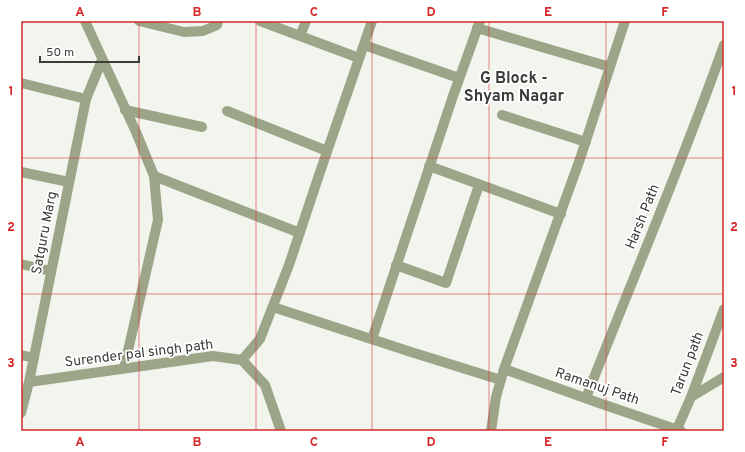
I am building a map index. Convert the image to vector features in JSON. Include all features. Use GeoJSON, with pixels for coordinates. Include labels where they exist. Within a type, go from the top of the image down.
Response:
{"type":"FeatureCollection","features":[{"type":"Feature","properties":{"kind":"street"},"geometry":{"type":"LineString","coordinates":[[85,21],[154,176],[158,220],[124,368]]}},
{"type":"Feature","properties":{"kind":"street"},"geometry":{"type":"LineString","coordinates":[[139,21],[184,32],[203,31],[217,25],[218,21]]}},
{"type":"Feature","properties":{"kind":"street"},"geometry":{"type":"LineString","coordinates":[[260,21],[359,58]]}},
{"type":"Feature","properties":{"kind":"street"},"geometry":{"type":"LineString","coordinates":[[300,36],[306,21]]}},
{"type":"Feature","properties":{"kind":"street"},"geometry":{"type":"LineString","coordinates":[[281,431],[265,385],[242,360],[260,339],[273,307],[289,265],[372,21]]}},
{"type":"Feature","properties":{"kind":"street"},"geometry":{"type":"LineString","coordinates":[[491,431],[496,397],[504,369],[561,214],[625,21]]}},
{"type":"Feature","properties":{"kind":"street"},"geometry":{"type":"LineString","coordinates":[[372,339],[478,24],[610,67]]}},
{"type":"Feature","properties":{"kind":"street"},"geometry":{"type":"LineString","coordinates":[[364,45],[459,78]]}},
{"type":"Feature","properties":{"kind":"street","name":"Harsh Path"},"geometry":{"type":"LineString","coordinates":[[586,398],[632,280],[687,147],[724,45]]}},
{"type":"Feature","properties":{"kind":"street","name":"Satguru Marg"},"geometry":{"type":"LineString","coordinates":[[21,413],[34,358],[86,99],[102,60]]}},
{"type":"Feature","properties":{"kind":"street"},"geometry":{"type":"LineString","coordinates":[[21,83],[86,99]]}},
{"type":"Feature","properties":{"kind":"street"},"geometry":{"type":"LineString","coordinates":[[125,110],[202,127]]}},
{"type":"Feature","properties":{"kind":"street"},"geometry":{"type":"LineString","coordinates":[[227,111],[327,151]]}},
{"type":"Feature","properties":{"kind":"street"},"geometry":{"type":"LineString","coordinates":[[502,115],[586,142]]}},
{"type":"Feature","properties":{"kind":"street"},"geometry":{"type":"LineString","coordinates":[[429,166],[561,214]]}},
{"type":"Feature","properties":{"kind":"street"},"geometry":{"type":"LineString","coordinates":[[21,172],[69,182]]}},
{"type":"Feature","properties":{"kind":"street"},"geometry":{"type":"LineString","coordinates":[[154,176],[300,233]]}},
{"type":"Feature","properties":{"kind":"street"},"geometry":{"type":"LineString","coordinates":[[396,265],[446,283],[480,185]]}},
{"type":"Feature","properties":{"kind":"street"},"geometry":{"type":"LineString","coordinates":[[21,264],[51,271]]}},
{"type":"Feature","properties":{"kind":"street"},"geometry":{"type":"LineString","coordinates":[[273,307],[501,380]]}},
{"type":"Feature","properties":{"kind":"street","name":"Tarun path"},"geometry":{"type":"LineString","coordinates":[[679,430],[722,320],[724,308]]}},
{"type":"Feature","properties":{"kind":"street"},"geometry":{"type":"LineString","coordinates":[[21,355],[34,358]]}},
{"type":"Feature","properties":{"kind":"street","name":"Surender pal singh path"},"geometry":{"type":"LineString","coordinates":[[28,382],[213,356],[242,360]]}},
{"type":"Feature","properties":{"kind":"street","name":"Ramanuj Path"},"geometry":{"type":"LineString","coordinates":[[504,369],[679,430]]}},
{"type":"Feature","properties":{"kind":"street"},"geometry":{"type":"LineString","coordinates":[[691,397],[724,377]]}},
{"type":"Feature","properties":{"kind":"district","name":"G Block - Shyam Nagar"},"geometry":{"type":"Point","coordinates":[514,88]}}]}
